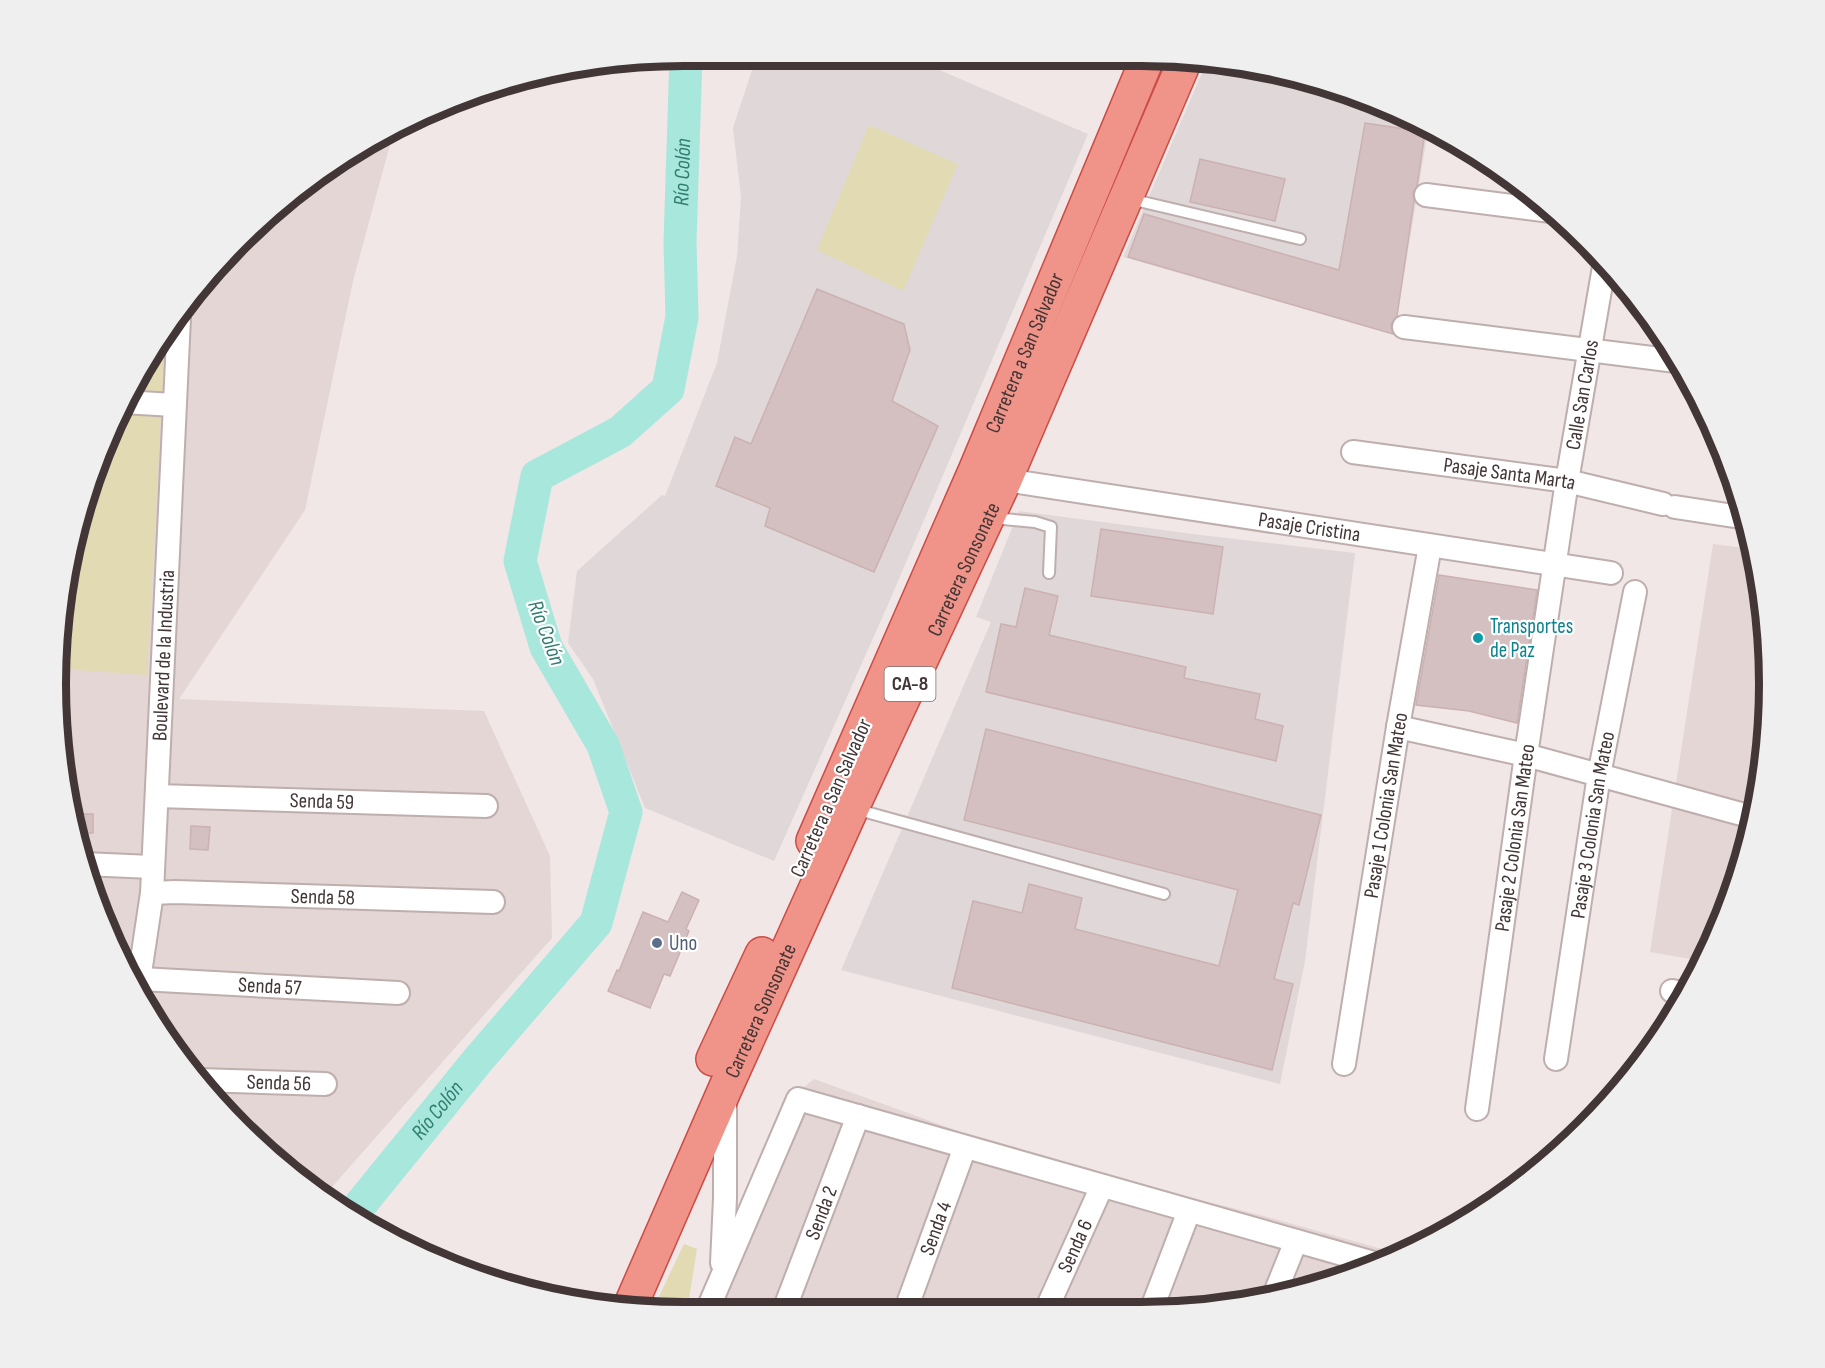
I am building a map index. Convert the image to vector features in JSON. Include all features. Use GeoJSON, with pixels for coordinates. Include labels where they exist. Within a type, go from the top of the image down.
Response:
{"type":"FeatureCollection","features":[{"type":"Feature","properties":{"kind":"highway","name":"Carretera a San Salvador"},"geometry":{"type":"LineString","coordinates":[[609,1298],[737,1004],[781,913],[975,471],[1145,66]]}},
{"type":"Feature","properties":{"kind":"highway","name":"Carretera Sonsonate"},"geometry":{"type":"LineString","coordinates":[[633,1300],[724,1089],[1005,480],[1182,67]]}},
{"type":"Feature","properties":{"kind":"street"},"geometry":{"type":"LineString","coordinates":[[1426,195],[1536,209]]}},
{"type":"Feature","properties":{"kind":"street","name":"Calle San Carlos"},"geometry":{"type":"LineString","coordinates":[[1555,566],[1567,481],[1603,274]]}},
{"type":"Feature","properties":{"kind":"street"},"geometry":{"type":"LineString","coordinates":[[1404,327],[1667,360]]}},
{"type":"Feature","properties":{"kind":"street","name":"Boulevard de la Industria"},"geometry":{"type":"LineString","coordinates":[[140,977],[152,893],[178,330]]}},
{"type":"Feature","properties":{"kind":"street"},"geometry":{"type":"LineString","coordinates":[[134,403],[174,405]]}},
{"type":"Feature","properties":{"kind":"street","name":"Pasaje Santa Marta"},"geometry":{"type":"LineString","coordinates":[[1353,452],[1567,481],[1669,505],[1736,516]]}},
{"type":"Feature","properties":{"kind":"street","name":"Pasaje Cristina"},"geometry":{"type":"LineString","coordinates":[[1005,480],[1611,573]]}},
{"type":"Feature","properties":{"kind":"street","name":"Pasaje 1 Colonia San Mateo"},"geometry":{"type":"LineString","coordinates":[[1344,1064],[1398,727],[1430,546]]}},
{"type":"Feature","properties":{"kind":"street","name":"Pasaje 2 Colonia San Mateo"},"geometry":{"type":"LineString","coordinates":[[1477,1109],[1526,755],[1555,566]]}},
{"type":"Feature","properties":{"kind":"street","name":"Pasaje 3 Colonia San Mateo"},"geometry":{"type":"LineString","coordinates":[[1556,1059],[1599,775],[1635,592]]}},
{"type":"Feature","properties":{"kind":"street"},"geometry":{"type":"LineString","coordinates":[[1398,727],[1526,755],[1745,815]]}},
{"type":"Feature","properties":{"kind":"street","name":"Senda 59"},"geometry":{"type":"LineString","coordinates":[[157,796],[486,806]]}},
{"type":"Feature","properties":{"kind":"street"},"geometry":{"type":"LineString","coordinates":[[93,864],[152,867]]}},
{"type":"Feature","properties":{"kind":"street","name":"Senda 58"},"geometry":{"type":"LineString","coordinates":[[152,893],[493,902]]}},
{"type":"Feature","properties":{"kind":"street","name":"Senda 57"},"geometry":{"type":"LineString","coordinates":[[145,986],[398,993]]}},
{"type":"Feature","properties":{"kind":"street","name":"Senda 56"},"geometry":{"type":"LineString","coordinates":[[210,1080],[325,1084]]}},
{"type":"Feature","properties":{"kind":"street"},"geometry":{"type":"LineString","coordinates":[[721,1279],[725,1198],[724,1089]]}},
{"type":"Feature","properties":{"kind":"street"},"geometry":{"type":"LineString","coordinates":[[711,1302],[798,1100],[1364,1260]]}},
{"type":"Feature","properties":{"kind":"street","name":"Senda 2"},"geometry":{"type":"LineString","coordinates":[[787,1302],[858,1116]]}},
{"type":"Feature","properties":{"kind":"street","name":"Senda 4"},"geometry":{"type":"LineString","coordinates":[[909,1302],[965,1147]]}},
{"type":"Feature","properties":{"kind":"street","name":"Senda 6"},"geometry":{"type":"LineString","coordinates":[[1050,1302],[1102,1186]]}},
{"type":"Feature","properties":{"kind":"street"},"geometry":{"type":"LineString","coordinates":[[1154,1302],[1189,1211]]}},
{"type":"Feature","properties":{"kind":"street"},"geometry":{"type":"LineString","coordinates":[[1278,1286],[1296,1241]]}},
{"type":"Feature","properties":{"kind":"lane"},"geometry":{"type":"LineString","coordinates":[[1126,198],[1300,239]]}},
{"type":"Feature","properties":{"kind":"lane"},"geometry":{"type":"LineString","coordinates":[[987,517],[1035,522],[1051,527],[1049,573]]}},
{"type":"Feature","properties":{"kind":"lane"},"geometry":{"type":"LineString","coordinates":[[852,808],[1164,894]]}},
{"type":"Feature","properties":{"kind":"shaded area"},"geometry":{"type":"Polygon","coordinates":[[[755,66],[930,66],[1088,134],[890,600],[774,861],[645,808],[593,679],[568,643],[577,571],[662,495],[665,496],[717,363],[737,256],[741,197],[733,128],[755,66]]]}},
{"type":"Feature","properties":{"kind":"shaded area"},"geometry":{"type":"Polygon","coordinates":[[[1203,69],[1262,78],[1301,87],[1377,113],[1427,137],[1394,335],[1123,257],[1203,69]]]}},
{"type":"Feature","properties":{"kind":"shaded area"},"geometry":{"type":"Polygon","coordinates":[[[869,125],[958,164],[903,291],[817,250],[869,125]]]}},
{"type":"Feature","properties":{"kind":"shaded area"},"geometry":{"type":"Polygon","coordinates":[[[391,140],[353,281],[305,510],[179,699],[484,711],[550,856],[552,938],[330,1190],[277,1149],[247,1121],[219,1091],[170,1027],[149,993],[113,920],[87,844],[78,805],[67,724],[67,644],[71,603],[87,524],[113,448],[130,411],[170,341],[219,277],[247,247],[308,194],[341,170],[391,140]]]}},
{"type":"Feature","properties":{"kind":"shaded area"},"geometry":{"type":"Polygon","coordinates":[[[165,348],[163,404],[134,403],[165,348]]]}},
{"type":"Feature","properties":{"kind":"shaded area"},"geometry":{"type":"Polygon","coordinates":[[[130,411],[161,413],[147,675],[66,669],[71,603],[87,524],[113,448],[130,411]]]}},
{"type":"Feature","properties":{"kind":"shaded area"},"geometry":{"type":"Polygon","coordinates":[[[1019,511],[1355,553],[1305,961],[1280,1084],[841,970],[991,622],[976,617],[1019,511]]]}},
{"type":"Feature","properties":{"kind":"shaded area"},"geometry":{"type":"Polygon","coordinates":[[[1713,544],[1743,548],[1754,603],[1759,684],[1754,765],[1738,844],[1712,920],[1694,960],[1650,952],[1713,544]]]}},
{"type":"Feature","properties":{"kind":"shaded area"},"geometry":{"type":"Polygon","coordinates":[[[814,1079],[1030,1157],[1264,1216],[1387,1250],[1301,1281],[1222,1297],[1181,1301],[709,1302],[797,1093],[814,1079]]]}},
{"type":"Feature","properties":{"kind":"shaded area"},"geometry":{"type":"Polygon","coordinates":[[[684,1244],[697,1249],[688,1302],[657,1301],[684,1244]]]}},
{"type":"Feature","properties":{"kind":"building"},"geometry":{"type":"Polygon","coordinates":[[[1365,123],[1415,130],[1424,136],[1417,186],[1413,193],[1414,201],[1397,316],[1391,325],[1393,334],[1128,257],[1144,214],[1339,270],[1365,123]]]}},
{"type":"Feature","properties":{"kind":"building"},"geometry":{"type":"Polygon","coordinates":[[[1200,159],[1285,179],[1275,221],[1190,202],[1200,159]]]}},
{"type":"Feature","properties":{"kind":"building"},"geometry":{"type":"Polygon","coordinates":[[[817,289],[904,324],[910,350],[892,401],[938,426],[874,572],[765,526],[770,508],[716,486],[735,437],[751,444],[817,289]]]}},
{"type":"Feature","properties":{"kind":"building"},"geometry":{"type":"Polygon","coordinates":[[[1101,529],[1223,547],[1213,614],[1091,596],[1101,529]]]}},
{"type":"Feature","properties":{"kind":"building","name":"Transportes de Paz"},"geometry":{"type":"Polygon","coordinates":[[[1439,575],[1537,590],[1517,723],[1469,711],[1416,705],[1439,575]]]}},
{"type":"Feature","properties":{"kind":"building"},"geometry":{"type":"Polygon","coordinates":[[[1025,588],[1058,596],[1049,635],[1186,667],[1184,678],[1260,694],[1255,719],[1283,726],[1276,761],[986,692],[1001,624],[1016,627],[1025,588]]]}},
{"type":"Feature","properties":{"kind":"building"},"geometry":{"type":"Polygon","coordinates":[[[986,729],[1321,815],[1299,905],[1293,903],[1274,979],[1293,984],[1272,1070],[952,988],[973,901],[1022,913],[1029,884],[1082,898],[1075,929],[1219,966],[1238,890],[964,820],[986,729]]]}},
{"type":"Feature","properties":{"kind":"building"},"geometry":{"type":"Polygon","coordinates":[[[80,814],[93,814],[93,833],[84,833],[80,814]]]}},
{"type":"Feature","properties":{"kind":"building"},"geometry":{"type":"Polygon","coordinates":[[[191,826],[210,827],[208,850],[190,849],[191,826]]]}},
{"type":"Feature","properties":{"kind":"building","name":"Uno"},"geometry":{"type":"Polygon","coordinates":[[[682,892],[699,900],[686,929],[689,931],[670,976],[664,974],[650,1008],[608,991],[617,970],[619,971],[643,912],[668,922],[682,892]]]}},
{"type":"Feature","properties":{"kind":"waterway","name":"Río Colón"},"geometry":{"type":"LineString","coordinates":[[358,1208],[478,1060],[596,923],[626,812],[603,745],[546,647],[520,561],[537,476],[620,432],[668,389],[682,317],[680,242],[686,66]]}},
{"type":"Feature","properties":{"kind":"place","name":"Transportes de Paz"},"geometry":{"type":"Point","coordinates":[1478,638]}},
{"type":"Feature","properties":{"kind":"place","name":"Uno"},"geometry":{"type":"Point","coordinates":[657,943]}}]}
